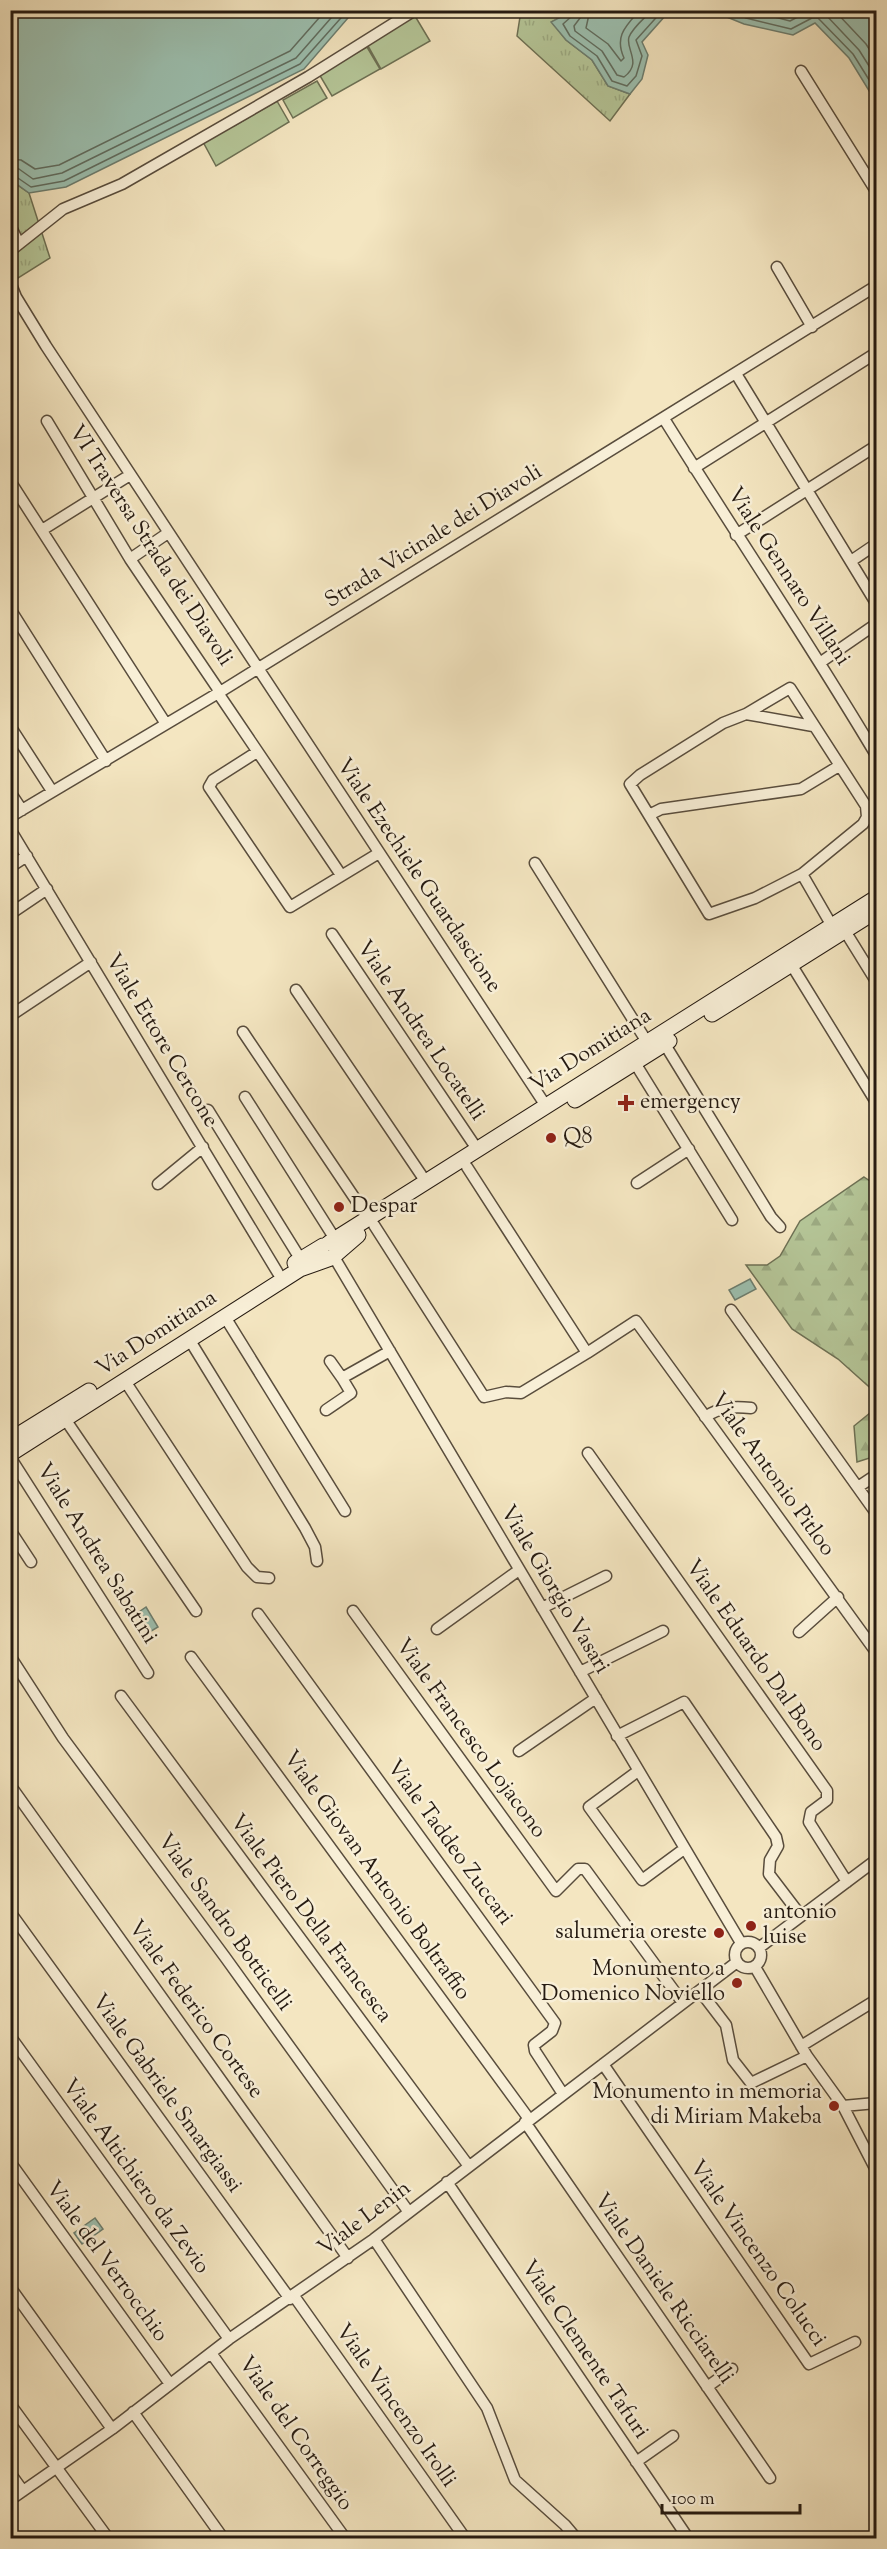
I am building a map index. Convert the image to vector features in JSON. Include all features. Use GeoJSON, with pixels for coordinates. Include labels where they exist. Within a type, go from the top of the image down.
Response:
{"type":"FeatureCollection","features":[{"type":"Feature","properties":{"kind":"main road","name":"Via Domitiana"},"geometry":{"type":"LineString","coordinates":[[371,1222],[467,1167],[791,964],[876,898]]}},
{"type":"Feature","properties":{"kind":"main road","name":"Via Domitiana"},"geometry":{"type":"LineString","coordinates":[[10,1455],[331,1249],[477,1149],[648,1042],[838,928],[876,911]]}},
{"type":"Feature","properties":{"kind":"main road","name":"Via Domitiana"},"geometry":{"type":"LineString","coordinates":[[10,1440],[278,1273],[301,1260],[331,1249]]}},
{"type":"Feature","properties":{"kind":"street"},"geometry":{"type":"LineString","coordinates":[[10,225],[15,247],[63,209],[122,184],[308,77],[415,10]]}},
{"type":"Feature","properties":{"kind":"street"},"geometry":{"type":"LineString","coordinates":[[801,71],[876,190]]}},
{"type":"Feature","properties":{"kind":"street"},"geometry":{"type":"LineString","coordinates":[[777,267],[812,327]]}},
{"type":"Feature","properties":{"kind":"street","name":"Viale Ezechiele Guardascione"},"geometry":{"type":"LineString","coordinates":[[10,282],[28,317],[130,475],[546,1106]]}},
{"type":"Feature","properties":{"kind":"street","name":"Strada Vicinale dei Diavoli"},"geometry":{"type":"LineString","coordinates":[[10,817],[257,669],[876,286]]}},
{"type":"Feature","properties":{"kind":"street"},"geometry":{"type":"LineString","coordinates":[[694,468],[876,353]]}},
{"type":"Feature","properties":{"kind":"street"},"geometry":{"type":"LineString","coordinates":[[738,377],[876,603]]}},
{"type":"Feature","properties":{"kind":"street","name":"VI Traversa Strada dei Diavoli"},"geometry":{"type":"LineString","coordinates":[[47,421],[129,559],[342,875]]}},
{"type":"Feature","properties":{"kind":"street","name":"Viale Gennaro Villani"},"geometry":{"type":"LineString","coordinates":[[666,422],[736,535],[820,662],[876,755]]}},
{"type":"Feature","properties":{"kind":"street"},"geometry":{"type":"LineString","coordinates":[[736,535],[876,446]]}},
{"type":"Feature","properties":{"kind":"street"},"geometry":{"type":"LineString","coordinates":[[42,530],[130,475]]}},
{"type":"Feature","properties":{"kind":"street"},"geometry":{"type":"LineString","coordinates":[[10,481],[166,724]]}},
{"type":"Feature","properties":{"kind":"street"},"geometry":{"type":"LineString","coordinates":[[129,559],[168,533]]}},
{"type":"Feature","properties":{"kind":"street"},"geometry":{"type":"LineString","coordinates":[[851,561],[876,544]]}},
{"type":"Feature","properties":{"kind":"street"},"geometry":{"type":"LineString","coordinates":[[10,609],[106,761]]}},
{"type":"Feature","properties":{"kind":"street"},"geometry":{"type":"LineString","coordinates":[[820,662],[876,624]]}},
{"type":"Feature","properties":{"kind":"street"},"geometry":{"type":"LineString","coordinates":[[790,688],[813,726],[866,806],[867,816],[863,824],[802,874],[755,897],[710,914],[630,784],[723,723],[746,714],[790,688]]}},
{"type":"Feature","properties":{"kind":"street"},"geometry":{"type":"LineString","coordinates":[[746,714],[813,726]]}},
{"type":"Feature","properties":{"kind":"street"},"geometry":{"type":"LineString","coordinates":[[10,726],[52,791]]}},
{"type":"Feature","properties":{"kind":"street"},"geometry":{"type":"LineString","coordinates":[[257,752],[213,780],[209,787],[290,907],[379,853]]}},
{"type":"Feature","properties":{"kind":"street"},"geometry":{"type":"LineString","coordinates":[[650,815],[661,809],[801,789],[839,766]]}},
{"type":"Feature","properties":{"kind":"street"},"geometry":{"type":"LineString","coordinates":[[10,792],[22,810]]}},
{"type":"Feature","properties":{"kind":"street","name":"Viale Ettore Cercone"},"geometry":{"type":"LineString","coordinates":[[10,829],[278,1273]]}},
{"type":"Feature","properties":{"kind":"street"},"geometry":{"type":"LineString","coordinates":[[10,867],[27,856]]}},
{"type":"Feature","properties":{"kind":"street"},"geometry":{"type":"LineString","coordinates":[[535,863],[648,1042]]}},
{"type":"Feature","properties":{"kind":"street"},"geometry":{"type":"LineString","coordinates":[[802,874],[876,981]]}},
{"type":"Feature","properties":{"kind":"street"},"geometry":{"type":"LineString","coordinates":[[10,914],[47,889]]}},
{"type":"Feature","properties":{"kind":"street","name":"Viale Andrea Locatelli"},"geometry":{"type":"LineString","coordinates":[[332,934],[477,1149]]}},
{"type":"Feature","properties":{"kind":"street"},"geometry":{"type":"LineString","coordinates":[[10,1016],[91,962]]}},
{"type":"Feature","properties":{"kind":"street"},"geometry":{"type":"LineString","coordinates":[[791,964],[876,1102]]}},
{"type":"Feature","properties":{"kind":"street"},"geometry":{"type":"LineString","coordinates":[[296,990],[426,1182]]}},
{"type":"Feature","properties":{"kind":"street"},"geometry":{"type":"LineString","coordinates":[[243,1032],[371,1222],[484,1397],[506,1392],[521,1393],[587,1353],[467,1167]]}},
{"type":"Feature","properties":{"kind":"street"},"geometry":{"type":"LineString","coordinates":[[664,1043],[771,1217],[780,1227]]}},
{"type":"Feature","properties":{"kind":"street"},"geometry":{"type":"LineString","coordinates":[[635,1063],[732,1220]]}},
{"type":"Feature","properties":{"kind":"street","name":"Viale Giorgio Vasari"},"geometry":{"type":"LineString","coordinates":[[245,1097],[390,1351],[741,1943]]}},
{"type":"Feature","properties":{"kind":"street"},"geometry":{"type":"LineString","coordinates":[[208,1110],[301,1260]]}},
{"type":"Feature","properties":{"kind":"street"},"geometry":{"type":"LineString","coordinates":[[158,1184],[202,1147]]}},
{"type":"Feature","properties":{"kind":"street"},"geometry":{"type":"LineString","coordinates":[[637,1183],[689,1149]]}},
{"type":"Feature","properties":{"kind":"street"},"geometry":{"type":"LineString","coordinates":[[731,1310],[876,1513]]}},
{"type":"Feature","properties":{"kind":"street"},"geometry":{"type":"LineString","coordinates":[[225,1317],[345,1511]]}},
{"type":"Feature","properties":{"kind":"street","name":"Viale Antonio Pitloo"},"geometry":{"type":"LineString","coordinates":[[587,1353],[636,1322],[876,1652]]}},
{"type":"Feature","properties":{"kind":"street"},"geometry":{"type":"LineString","coordinates":[[189,1339],[305,1528],[315,1547],[317,1561]]}},
{"type":"Feature","properties":{"kind":"street"},"geometry":{"type":"LineString","coordinates":[[342,1378],[390,1351]]}},
{"type":"Feature","properties":{"kind":"street"},"geometry":{"type":"LineString","coordinates":[[326,1410],[351,1393],[330,1361]]}},
{"type":"Feature","properties":{"kind":"street"},"geometry":{"type":"LineString","coordinates":[[125,1381],[247,1567],[257,1577],[269,1578]]}},
{"type":"Feature","properties":{"kind":"street"},"geometry":{"type":"LineString","coordinates":[[705,1417],[716,1409],[735,1406],[751,1408]]}},
{"type":"Feature","properties":{"kind":"street"},"geometry":{"type":"LineString","coordinates":[[65,1419],[196,1611]]}},
{"type":"Feature","properties":{"kind":"street","name":"Viale Eduardo Dal Bono"},"geometry":{"type":"LineString","coordinates":[[588,1453],[826,1791],[827,1800],[811,1812],[810,1822],[847,1882]]}},
{"type":"Feature","properties":{"kind":"street","name":"Viale Andrea Sabatini"},"geometry":{"type":"LineString","coordinates":[[10,1455],[148,1673]]}},
{"type":"Feature","properties":{"kind":"street"},"geometry":{"type":"LineString","coordinates":[[858,1487],[876,1475]]}},
{"type":"Feature","properties":{"kind":"street"},"geometry":{"type":"LineString","coordinates":[[10,1530],[31,1562]]}},
{"type":"Feature","properties":{"kind":"street"},"geometry":{"type":"LineString","coordinates":[[437,1629],[519,1570]]}},
{"type":"Feature","properties":{"kind":"street"},"geometry":{"type":"LineString","coordinates":[[542,1608],[606,1576]]}},
{"type":"Feature","properties":{"kind":"street"},"geometry":{"type":"LineString","coordinates":[[799,1632],[838,1597]]}},
{"type":"Feature","properties":{"kind":"street","name":"Viale Francesco Lojacono"},"geometry":{"type":"LineString","coordinates":[[353,1611],[556,1891],[578,1869],[585,1869],[683,2003]]}},
{"type":"Feature","properties":{"kind":"street","name":"Viale Taddeo Zuccari"},"geometry":{"type":"LineString","coordinates":[[258,1614],[555,2023],[552,2031],[534,2045],[535,2051],[563,2094]]}},
{"type":"Feature","properties":{"kind":"street"},"geometry":{"type":"LineString","coordinates":[[580,1672],[663,1631]]}},
{"type":"Feature","properties":{"kind":"street","name":"Viale Sandro Botticelli"},"geometry":{"type":"LineString","coordinates":[[10,1656],[63,1738],[218,1947],[408,2211]]}},
{"type":"Feature","properties":{"kind":"street","name":"Viale Giovan Antonio Boltraffio"},"geometry":{"type":"LineString","coordinates":[[191,1657],[527,2120]]}},
{"type":"Feature","properties":{"kind":"street","name":"Viale Piero Della Francesca"},"geometry":{"type":"LineString","coordinates":[[121,1696],[468,2165]]}},
{"type":"Feature","properties":{"kind":"street"},"geometry":{"type":"LineString","coordinates":[[519,1751],[596,1698]]}},
{"type":"Feature","properties":{"kind":"street"},"geometry":{"type":"LineString","coordinates":[[617,1736],[684,1702],[776,1837],[778,1846],[770,1860],[769,1874],[801,1916]]}},
{"type":"Feature","properties":{"kind":"street"},"geometry":{"type":"LineString","coordinates":[[638,1771],[589,1807],[642,1880],[684,1849]]}},
{"type":"Feature","properties":{"kind":"street","name":"Viale Federico Cortese"},"geometry":{"type":"LineString","coordinates":[[10,1785],[348,2258]]}},
{"type":"Feature","properties":{"kind":"street"},"geometry":{"type":"LineString","coordinates":[[760,1947],[876,1860]]}},
{"type":"Feature","properties":{"kind":"street","name":"Viale Gabriele Smargiassi"},"geometry":{"type":"LineString","coordinates":[[10,1912],[292,2297]]}},
{"type":"Feature","properties":{"kind":"street"},"geometry":{"type":"LineString","coordinates":[[750,1941],[760,1947],[761,1959],[755,1967],[745,1968],[737,1962],[735,1953],[741,1943],[750,1941]]}},
{"type":"Feature","properties":{"kind":"street","name":"Viale Lenin"},"geometry":{"type":"LineString","coordinates":[[10,2500],[112,2429],[229,2340],[348,2258],[737,1962]]}},
{"type":"Feature","properties":{"kind":"street"},"geometry":{"type":"LineString","coordinates":[[755,1967],[807,2056],[843,2106],[876,2170]]}},
{"type":"Feature","properties":{"kind":"street"},"geometry":{"type":"LineString","coordinates":[[700,1991],[726,2025],[733,2060],[751,2083],[807,2056]]}},
{"type":"Feature","properties":{"kind":"street"},"geometry":{"type":"LineString","coordinates":[[801,2046],[876,2000]]}},
{"type":"Feature","properties":{"kind":"street","name":"Viale Altichiero da Zevio"},"geometry":{"type":"LineString","coordinates":[[10,2036],[229,2340]]}},
{"type":"Feature","properties":{"kind":"street","name":"Viale Vincenzo Colucci"},"geometry":{"type":"LineString","coordinates":[[603,2064],[810,2364],[855,2342]]}},
{"type":"Feature","properties":{"kind":"street"},"geometry":{"type":"LineString","coordinates":[[843,2106],[876,2103]]}},
{"type":"Feature","properties":{"kind":"street","name":"Viale Daniele Ricciarelli"},"geometry":{"type":"LineString","coordinates":[[527,2120],[770,2478]]}},
{"type":"Feature","properties":{"kind":"street","name":"Viale del Verrocchio"},"geometry":{"type":"LineString","coordinates":[[10,2162],[170,2384]]}},
{"type":"Feature","properties":{"kind":"street","name":"Viale Clemente Tafuri"},"geometry":{"type":"LineString","coordinates":[[447,2182],[688,2538]]}},
{"type":"Feature","properties":{"kind":"street"},"geometry":{"type":"LineString","coordinates":[[374,2238],[484,2402],[515,2480],[565,2525],[576,2538]]}},
{"type":"Feature","properties":{"kind":"street"},"geometry":{"type":"LineString","coordinates":[[10,2287],[112,2429]]}},
{"type":"Feature","properties":{"kind":"street","name":"Viale Vincenzo Irolli"},"geometry":{"type":"LineString","coordinates":[[292,2297],[465,2538]]}},
{"type":"Feature","properties":{"kind":"street","name":"Viale del Correggio"},"geometry":{"type":"LineString","coordinates":[[211,2353],[345,2538]]}},
{"type":"Feature","properties":{"kind":"street"},"geometry":{"type":"LineString","coordinates":[[707,2387],[732,2369]]}},
{"type":"Feature","properties":{"kind":"street"},"geometry":{"type":"LineString","coordinates":[[10,2404],[108,2538]]}},
{"type":"Feature","properties":{"kind":"street"},"geometry":{"type":"LineString","coordinates":[[134,2412],[222,2538]]}},
{"type":"Feature","properties":{"kind":"street"},"geometry":{"type":"LineString","coordinates":[[636,2462],[672,2436]]}},
{"type":"Feature","properties":{"kind":"street"},"geometry":{"type":"LineString","coordinates":[[10,2473],[23,2491]]}},
{"type":"Feature","properties":{"kind":"green space"},"geometry":{"type":"Polygon","coordinates":[[[525,11],[572,11],[552,22],[566,40],[592,60],[608,86],[630,94],[610,121],[517,36],[520,17],[525,11]]]}},
{"type":"Feature","properties":{"kind":"green space"},"geometry":{"type":"Polygon","coordinates":[[[415,16],[430,41],[381,69],[367,44],[415,16]]]}},
{"type":"Feature","properties":{"kind":"green space"},"geometry":{"type":"Polygon","coordinates":[[[367,47],[380,69],[332,96],[319,74],[367,47]]]}},
{"type":"Feature","properties":{"kind":"green space"},"geometry":{"type":"Polygon","coordinates":[[[317,81],[327,98],[293,118],[283,100],[317,81]]]}},
{"type":"Feature","properties":{"kind":"green space"},"geometry":{"type":"Polygon","coordinates":[[[277,101],[289,122],[216,166],[202,140],[232,123],[234,126],[277,101]]]}},
{"type":"Feature","properties":{"kind":"green space"},"geometry":{"type":"Polygon","coordinates":[[[10,180],[29,193],[50,258],[15,280],[10,267],[10,180]]]}},
{"type":"Feature","properties":{"kind":"green space"},"geometry":{"type":"Polygon","coordinates":[[[864,1177],[876,1185],[876,1393],[838,1359],[792,1329],[746,1265],[767,1265],[780,1256],[800,1221],[864,1177]]]}},
{"type":"Feature","properties":{"kind":"green space"},"geometry":{"type":"Polygon","coordinates":[[[876,1408],[876,1456],[857,1462],[854,1426],[876,1408]]]}},
{"type":"Feature","properties":{"kind":"water"},"geometry":{"type":"Polygon","coordinates":[[[11,10],[354,11],[304,69],[66,187],[29,193],[11,180],[11,10]]]}},
{"type":"Feature","properties":{"kind":"water"},"geometry":{"type":"Polygon","coordinates":[[[572,11],[682,11],[666,15],[642,42],[648,55],[642,79],[630,94],[608,86],[592,60],[566,40],[551,22],[572,11]]]}},
{"type":"Feature","properties":{"kind":"water"},"geometry":{"type":"Polygon","coordinates":[[[712,11],[876,11],[876,102],[849,58],[815,23],[793,35],[744,24],[712,11]]]}},
{"type":"Feature","properties":{"kind":"water"},"geometry":{"type":"Polygon","coordinates":[[[750,1279],[756,1289],[735,1300],[729,1290],[750,1279]]]}},
{"type":"Feature","properties":{"kind":"water"},"geometry":{"type":"Polygon","coordinates":[[[146,1607],[158,1627],[148,1633],[136,1614],[146,1607]]]}},
{"type":"Feature","properties":{"kind":"water"},"geometry":{"type":"Polygon","coordinates":[[[95,2218],[103,2229],[82,2244],[74,2233],[95,2218]]]}},
{"type":"Feature","properties":{"kind":"place","name":"emergency"},"geometry":{"type":"Point","coordinates":[626,1103]}},
{"type":"Feature","properties":{"kind":"place","name":"Q8"},"geometry":{"type":"Point","coordinates":[551,1138]}},
{"type":"Feature","properties":{"kind":"place","name":"Despar"},"geometry":{"type":"Point","coordinates":[339,1207]}},
{"type":"Feature","properties":{"kind":"place","name":"antonio luise"},"geometry":{"type":"Point","coordinates":[751,1926]}},
{"type":"Feature","properties":{"kind":"place","name":"salumeria oreste"},"geometry":{"type":"Point","coordinates":[719,1933]}},
{"type":"Feature","properties":{"kind":"place","name":"Monumento a Domenico Noviello"},"geometry":{"type":"Point","coordinates":[737,1983]}},
{"type":"Feature","properties":{"kind":"place","name":"Monumento in memoria di Miriam Makeba"},"geometry":{"type":"Point","coordinates":[834,2106]}}]}
